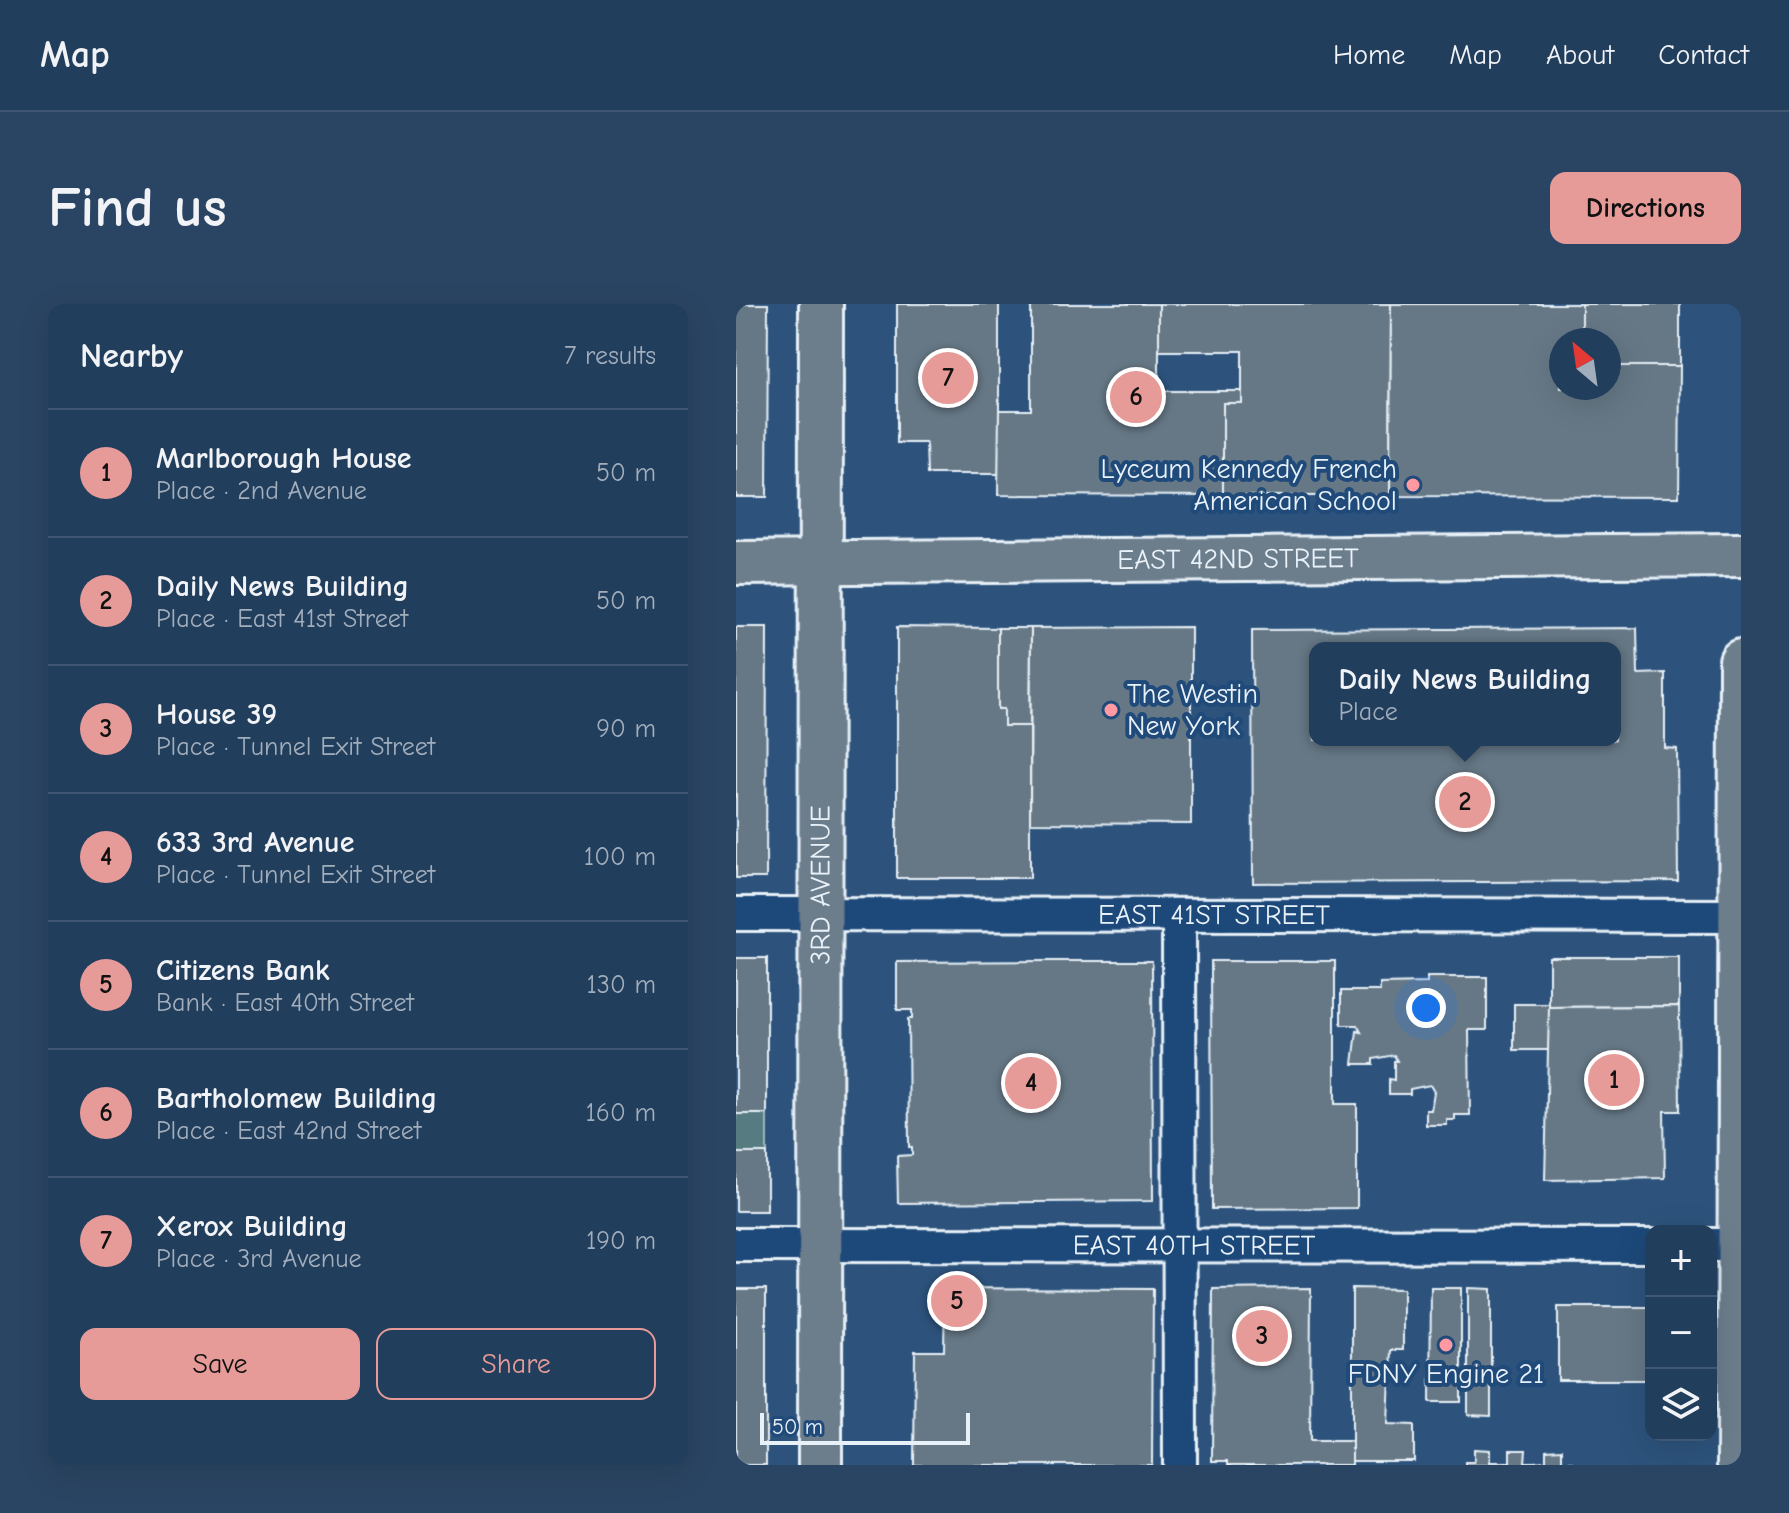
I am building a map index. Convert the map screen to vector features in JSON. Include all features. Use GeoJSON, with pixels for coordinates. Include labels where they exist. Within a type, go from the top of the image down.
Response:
{"type":"FeatureCollection","features":[{"type":"Feature","properties":{"kind":"main road","name":"3RD AVENUE"},"geometry":{"type":"LineString","coordinates":[[820,1465],[821,304]]}},
{"type":"Feature","properties":{"kind":"main road","name":"EAST 42ND STREET"},"geometry":{"type":"LineString","coordinates":[[736,563],[1741,555]]}},
{"type":"Feature","properties":{"kind":"main road"},"geometry":{"type":"LineString","coordinates":[[1739,1465],[1730,1245],[1740,916],[1741,661]]}},
{"type":"Feature","properties":{"kind":"street","name":"EAST 41ST STREET"},"geometry":{"type":"LineString","coordinates":[[736,914],[1740,916]]}},
{"type":"Feature","properties":{"kind":"street"},"geometry":{"type":"LineString","coordinates":[[1179,915],[1180,1465]]}},
{"type":"Feature","properties":{"kind":"street","name":"EAST 40TH STREET"},"geometry":{"type":"LineString","coordinates":[[736,1245],[1645,1246]]}},
{"type":"Feature","properties":{"kind":"green space"},"geometry":{"type":"Polygon","coordinates":[[[736,1114],[767,1114],[767,1153],[736,1153],[736,1114]]]}},
{"type":"Feature","properties":{"kind":"building"},"geometry":{"type":"Polygon","coordinates":[[[736,304],[768,304],[767,497],[736,497],[736,304]]]}},
{"type":"Feature","properties":{"kind":"building"},"geometry":{"type":"Polygon","coordinates":[[[897,304],[999,304],[999,474],[927,474],[926,443],[897,443],[897,304]]]}},
{"type":"Feature","properties":{"kind":"building"},"geometry":{"type":"Polygon","coordinates":[[[1031,304],[1159,304],[1159,391],[1242,391],[1242,403],[1223,403],[1223,496],[998,495],[999,410],[1031,410],[1031,304]]]}},
{"type":"Feature","properties":{"kind":"building"},"geometry":{"type":"Polygon","coordinates":[[[1159,304],[1391,304],[1390,496],[1223,496],[1223,403],[1242,403],[1242,351],[1159,351],[1159,304]]]}},
{"type":"Feature","properties":{"kind":"building"},"geometry":{"type":"Polygon","coordinates":[[[1391,304],[1582,304],[1582,328],[1549,328],[1549,400],[1621,400],[1621,366],[1680,366],[1679,497],[1390,496],[1391,304]]]}},
{"type":"Feature","properties":{"kind":"building"},"geometry":{"type":"Polygon","coordinates":[[[1582,304],[1680,304],[1680,366],[1621,366],[1621,328],[1582,328],[1582,304]]]}},
{"type":"Feature","properties":{"kind":"building"},"geometry":{"type":"Polygon","coordinates":[[[736,627],[767,627],[766,878],[736,878],[736,627]]]}},
{"type":"Feature","properties":{"kind":"building"},"geometry":{"type":"Polygon","coordinates":[[[897,627],[998,628],[998,709],[1004,709],[1004,726],[1030,726],[1030,878],[897,878],[897,627]]]}},
{"type":"Feature","properties":{"kind":"building","name":"The Westin New York"},"geometry":{"type":"Polygon","coordinates":[[[1191,627],[1191,824],[1030,823],[1031,628],[1191,627]]]}},
{"type":"Feature","properties":{"kind":"building"},"geometry":{"type":"Polygon","coordinates":[[[998,628],[1031,628],[1030,726],[1004,726],[1004,709],[998,709],[998,628]]]}},
{"type":"Feature","properties":{"kind":"building"},"geometry":{"type":"Polygon","coordinates":[[[1637,628],[1638,674],[1665,673],[1665,748],[1677,749],[1678,881],[1253,883],[1252,630],[1637,628]]]}},
{"type":"Feature","properties":{"kind":"building"},"geometry":{"type":"Polygon","coordinates":[[[1549,957],[1679,957],[1679,1006],[1549,1007],[1549,957]]]}},
{"type":"Feature","properties":{"kind":"building"},"geometry":{"type":"Polygon","coordinates":[[[736,958],[767,958],[767,1114],[736,1114],[736,958]]]}},
{"type":"Feature","properties":{"kind":"building"},"geometry":{"type":"Polygon","coordinates":[[[1152,961],[1153,1201],[898,1203],[897,1156],[912,1155],[912,1147],[909,1147],[908,1019],[912,1019],[912,1010],[897,1010],[897,962],[1152,961]]]}},
{"type":"Feature","properties":{"kind":"building"},"geometry":{"type":"Polygon","coordinates":[[[1211,961],[1335,961],[1335,1104],[1357,1104],[1357,1208],[1212,1209],[1211,961]]]}},
{"type":"Feature","properties":{"kind":"building"},"geometry":{"type":"Polygon","coordinates":[[[1427,977],[1487,977],[1487,1030],[1469,1030],[1470,1115],[1455,1115],[1455,1120],[1447,1120],[1447,1125],[1426,1125],[1426,1110],[1431,1110],[1434,1092],[1430,1085],[1410,1089],[1410,1094],[1389,1094],[1389,1079],[1394,1080],[1394,1061],[1397,1061],[1394,1055],[1373,1059],[1373,1064],[1353,1064],[1357,1031],[1361,1032],[1357,1025],[1341,1025],[1341,991],[1380,991],[1380,984],[1427,983],[1427,977]]]}},
{"type":"Feature","properties":{"kind":"building"},"geometry":{"type":"Polygon","coordinates":[[[1514,1004],[1549,1004],[1549,1050],[1514,1050],[1514,1004]]]}},
{"type":"Feature","properties":{"kind":"building"},"geometry":{"type":"Polygon","coordinates":[[[1679,1006],[1680,1111],[1664,1111],[1665,1178],[1545,1180],[1549,1007],[1679,1006]]]}},
{"type":"Feature","properties":{"kind":"building"},"geometry":{"type":"Polygon","coordinates":[[[736,1153],[767,1153],[767,1211],[736,1211],[736,1153]]]}},
{"type":"Feature","properties":{"kind":"building"},"geometry":{"type":"Polygon","coordinates":[[[945,1288],[1153,1289],[1152,1465],[914,1465],[915,1351],[944,1351],[945,1288]]]}},
{"type":"Feature","properties":{"kind":"building"},"geometry":{"type":"Polygon","coordinates":[[[1311,1288],[1310,1441],[1352,1441],[1352,1465],[1228,1465],[1228,1461],[1212,1461],[1213,1289],[1311,1288]]]}},
{"type":"Feature","properties":{"kind":"building"},"geometry":{"type":"Polygon","coordinates":[[[1352,1288],[1403,1289],[1403,1350],[1391,1350],[1388,1424],[1414,1425],[1414,1461],[1352,1461],[1352,1288]]]}},
{"type":"Feature","properties":{"kind":"building","name":"FDNY Engine 21"},"geometry":{"type":"Polygon","coordinates":[[[1431,1288],[1461,1288],[1461,1402],[1430,1402],[1431,1288]]]}},
{"type":"Feature","properties":{"kind":"building"},"geometry":{"type":"Polygon","coordinates":[[[1468,1288],[1491,1289],[1491,1416],[1468,1415],[1468,1288]]]}},
{"type":"Feature","properties":{"kind":"building"},"geometry":{"type":"Polygon","coordinates":[[[736,1289],[766,1289],[766,1465],[736,1465],[736,1289]]]}},
{"type":"Feature","properties":{"kind":"building"},"geometry":{"type":"Polygon","coordinates":[[[1558,1307],[1645,1307],[1645,1380],[1558,1380],[1558,1307]]]}},
{"type":"Feature","properties":{"kind":"building"},"geometry":{"type":"Polygon","coordinates":[[[1474,1449],[1490,1450],[1490,1462],[1500,1462],[1500,1465],[1465,1465],[1465,1462],[1474,1462],[1474,1449]]]}},
{"type":"Feature","properties":{"kind":"building"},"geometry":{"type":"Polygon","coordinates":[[[1562,1449],[1562,1462],[1573,1462],[1573,1465],[1535,1465],[1535,1462],[1546,1461],[1546,1450],[1562,1449]]]}},
{"type":"Feature","properties":{"kind":"building"},"geometry":{"type":"Polygon","coordinates":[[[1510,1450],[1526,1450],[1525,1462],[1535,1462],[1535,1465],[1500,1465],[1500,1462],[1510,1462],[1510,1450]]]}},
{"type":"Feature","properties":{"kind":"place","name":"Xerox Building"},"geometry":{"type":"Point","coordinates":[948,378]}},
{"type":"Feature","properties":{"kind":"place","name":"Bartholomew Building"},"geometry":{"type":"Point","coordinates":[1136,397]}},
{"type":"Feature","properties":{"kind":"place","name":"Lyceum Kennedy French American School"},"geometry":{"type":"Point","coordinates":[1413,485]}},
{"type":"Feature","properties":{"kind":"place","name":"The Westin New York"},"geometry":{"type":"Point","coordinates":[1111,710]}},
{"type":"Feature","properties":{"kind":"place","name":"Daily News Building"},"geometry":{"type":"Point","coordinates":[1465,802]}},
{"type":"Feature","properties":{"kind":"place","name":"Marlborough House"},"geometry":{"type":"Point","coordinates":[1614,1080]}},
{"type":"Feature","properties":{"kind":"place","name":"633 3rd Avenue"},"geometry":{"type":"Point","coordinates":[1031,1083]}},
{"type":"Feature","properties":{"kind":"place","name":"Citizens Bank"},"geometry":{"type":"Point","coordinates":[957,1301]}},
{"type":"Feature","properties":{"kind":"place","name":"House 39"},"geometry":{"type":"Point","coordinates":[1262,1336]}},
{"type":"Feature","properties":{"kind":"place","name":"FDNY Engine 21"},"geometry":{"type":"Point","coordinates":[1446,1345]}}]}
